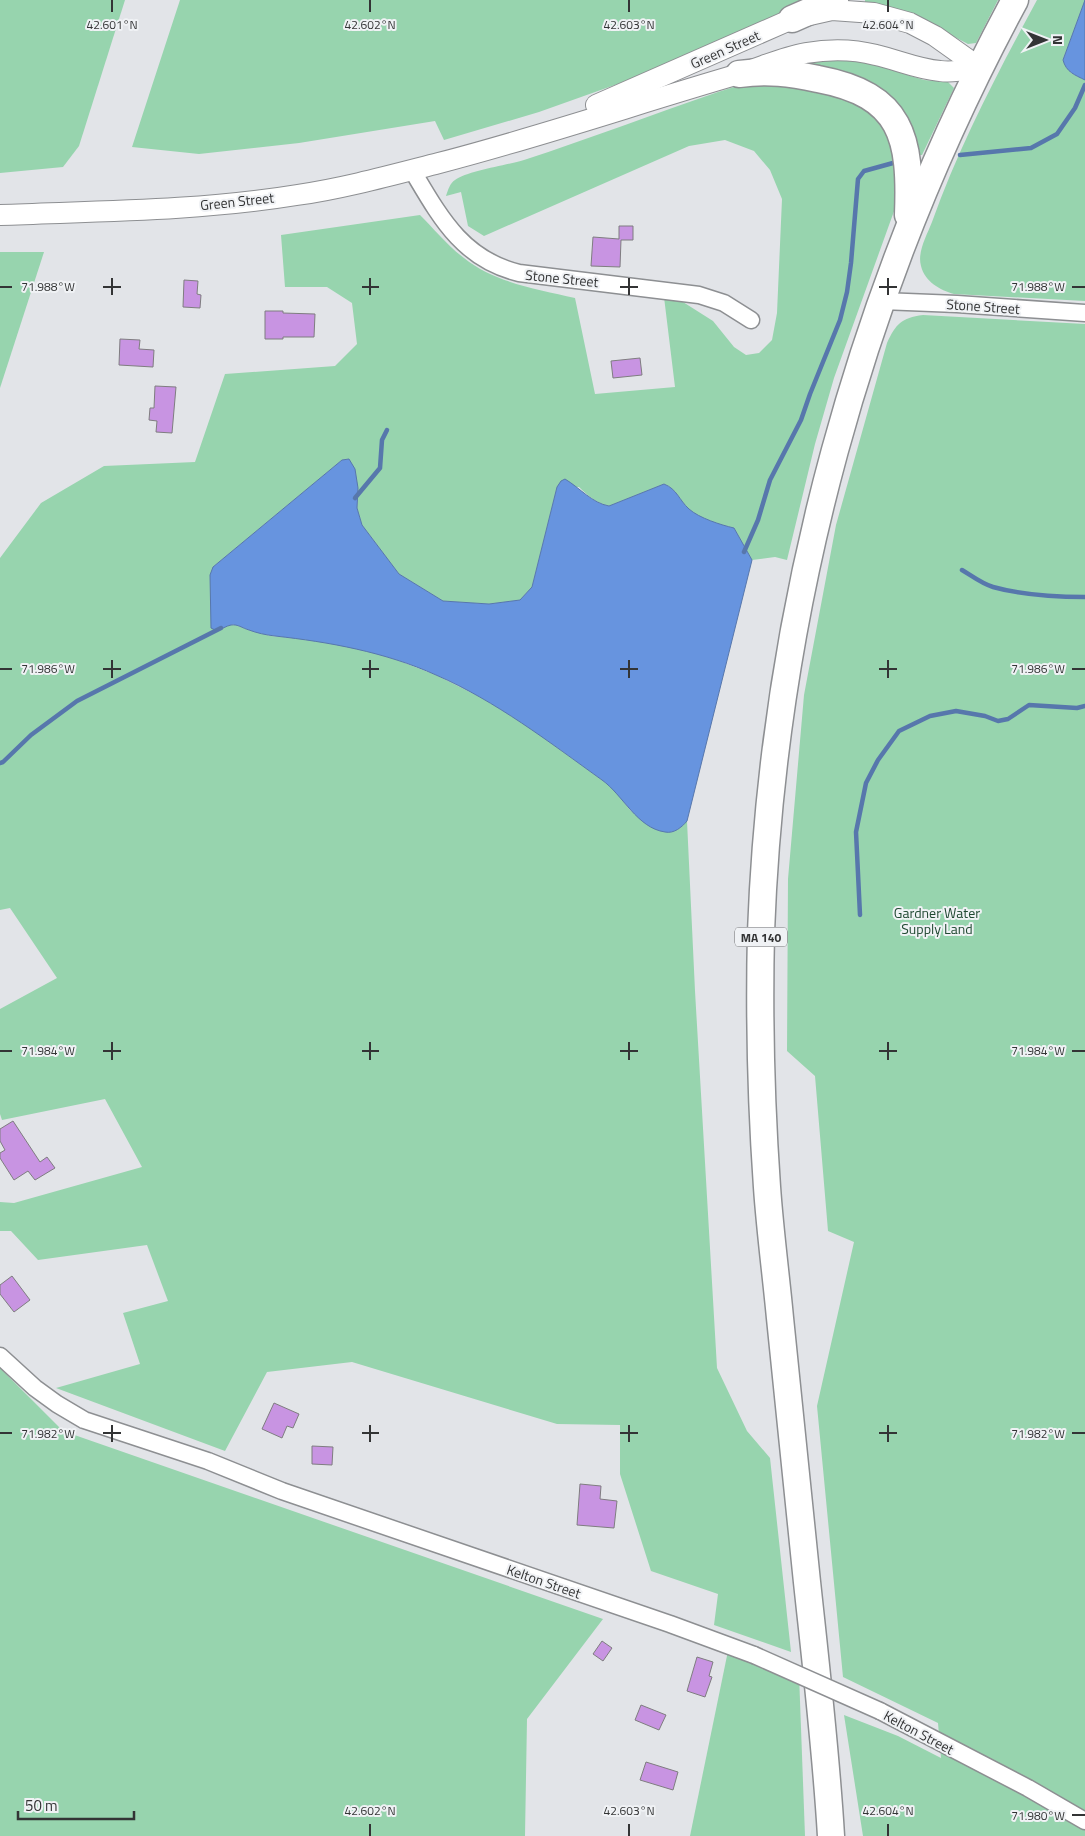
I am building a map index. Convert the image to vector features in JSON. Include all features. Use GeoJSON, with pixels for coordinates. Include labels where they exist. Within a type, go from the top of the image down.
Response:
{"type":"FeatureCollection","features":[{"type":"Feature","properties":{"kind":"highway"},"geometry":{"type":"LineString","coordinates":[[792,19],[835,0]]}},
{"type":"Feature","properties":{"kind":"highway","name":"MA 140"},"geometry":{"type":"LineString","coordinates":[[831,1836],[822,1718],[767,1188],[761,1032],[762,929],[767,835],[776,748],[802,588],[832,461],[858,373],[907,233],[940,152],[1015,0]]}},
{"type":"Feature","properties":{"kind":"highway"},"geometry":{"type":"LineString","coordinates":[[739,74],[766,71],[780,72],[834,82],[864,93],[886,109],[895,121],[906,150],[909,185],[907,233]]}},
{"type":"Feature","properties":{"kind":"street","name":"Green Street"},"geometry":{"type":"LineString","coordinates":[[469,155],[553,124],[792,19],[814,13],[832,10],[861,11],[886,16],[921,27],[980,68]]}},
{"type":"Feature","properties":{"kind":"street","name":"Green Street"},"geometry":{"type":"LineString","coordinates":[[0,215],[158,208],[251,201],[332,188],[469,155],[739,74],[790,56],[815,52],[837,50],[867,53],[918,68],[938,71],[952,72],[980,68]]}},
{"type":"Feature","properties":{"kind":"street","name":"Stone Street"},"geometry":{"type":"LineString","coordinates":[[412,170],[436,211],[453,233],[474,253],[496,266],[519,273],[699,295],[724,303],[751,320]]}},
{"type":"Feature","properties":{"kind":"street","name":"Stone Street"},"geometry":{"type":"LineString","coordinates":[[882,301],[1085,313]]}},
{"type":"Feature","properties":{"kind":"street","name":"Kelton Street"},"geometry":{"type":"LineString","coordinates":[[0,1356],[35,1388],[84,1420],[208,1461],[282,1491],[670,1624],[754,1655],[880,1711],[1028,1788],[1085,1821]]}},
{"type":"Feature","properties":{"kind":"green space"},"geometry":{"type":"Polygon","coordinates":[[[0,0],[125,0],[79,146],[63,167],[0,173],[0,0]]]}},
{"type":"Feature","properties":{"kind":"green space"},"geometry":{"type":"Polygon","coordinates":[[[180,0],[811,0],[716,45],[626,81],[539,112],[444,140],[435,121],[299,143],[199,154],[132,147],[180,0]]]}},
{"type":"Feature","properties":{"kind":"green space"},"geometry":{"type":"Polygon","coordinates":[[[865,0],[998,0],[976,43],[968,44],[926,22],[865,4],[865,0]]]}},
{"type":"Feature","properties":{"kind":"green space"},"geometry":{"type":"Polygon","coordinates":[[[1037,0],[1085,0],[1063,60],[1071,73],[1085,80],[1085,301],[954,294],[938,288],[926,277],[920,261],[921,249],[967,137],[1037,0]]]}},
{"type":"Feature","properties":{"kind":"green space"},"geometry":{"type":"Polygon","coordinates":[[[852,58],[924,80],[948,82],[954,88],[922,155],[916,155],[913,139],[803,67],[803,60],[852,58]]]}},
{"type":"Feature","properties":{"kind":"green space"},"geometry":{"type":"Polygon","coordinates":[[[768,83],[799,85],[857,103],[880,121],[895,140],[902,189],[834,378],[815,444],[787,560],[775,557],[752,560],[734,528],[710,521],[693,513],[672,489],[664,484],[609,506],[592,499],[579,487],[557,487],[532,587],[520,600],[489,604],[443,601],[399,574],[362,525],[357,508],[358,488],[349,459],[342,460],[213,567],[222,629],[228,625],[236,625],[271,636],[307,639],[356,648],[397,660],[436,675],[482,698],[529,727],[613,788],[630,810],[651,827],[679,829],[687,821],[717,1368],[747,1431],[770,1458],[791,1652],[714,1625],[718,1594],[651,1571],[620,1474],[620,1425],[557,1424],[352,1362],[267,1372],[225,1451],[56,1388],[140,1364],[123,1313],[168,1301],[147,1245],[38,1260],[11,1231],[0,1231],[0,1202],[14,1203],[142,1167],[105,1099],[2,1120],[0,1114],[0,1009],[57,978],[10,908],[0,910],[0,558],[41,503],[104,466],[195,462],[225,374],[335,366],[357,344],[352,303],[327,287],[285,287],[281,235],[420,215],[458,253],[489,274],[531,288],[575,298],[595,394],[675,387],[664,297],[683,302],[713,321],[734,347],[746,355],[759,353],[772,340],[777,313],[782,199],[770,170],[754,151],[725,140],[689,146],[484,236],[468,226],[461,192],[446,196],[453,181],[468,174],[524,160],[573,144],[734,87],[768,83]]]}},
{"type":"Feature","properties":{"kind":"green space"},"geometry":{"type":"Polygon","coordinates":[[[0,252],[44,252],[0,388],[0,252]]]}},
{"type":"Feature","properties":{"kind":"green space","name":"Gardner Water Supply Land"},"geometry":{"type":"Polygon","coordinates":[[[923,315],[1085,324],[1085,1836],[863,1836],[844,1715],[898,1736],[941,1758],[938,1723],[843,1677],[817,1406],[854,1242],[828,1231],[815,1076],[787,1051],[788,879],[804,695],[836,525],[887,343],[893,331],[900,323],[909,318],[923,315]]]}},
{"type":"Feature","properties":{"kind":"green space"},"geometry":{"type":"Polygon","coordinates":[[[0,1368],[63,1431],[603,1619],[527,1719],[525,1836],[0,1836],[0,1368]]]}},
{"type":"Feature","properties":{"kind":"green space"},"geometry":{"type":"Polygon","coordinates":[[[729,1646],[799,1674],[805,1836],[690,1836],[729,1646]]]}},
{"type":"Feature","properties":{"kind":"water"},"geometry":{"type":"Polygon","coordinates":[[[1085,0],[1085,80],[1074,75],[1064,64],[1063,60],[1085,0]]]}},
{"type":"Feature","properties":{"kind":"water"},"geometry":{"type":"Polygon","coordinates":[[[349,459],[355,469],[358,488],[357,508],[362,525],[399,574],[443,601],[489,604],[520,600],[532,587],[557,487],[565,479],[592,499],[609,506],[664,484],[672,489],[693,512],[710,521],[734,528],[752,560],[687,821],[683,826],[675,831],[665,832],[646,824],[638,818],[610,786],[522,723],[458,685],[417,667],[357,649],[265,634],[236,625],[229,625],[217,631],[211,628],[210,575],[213,567],[342,460],[349,459]]]}},
{"type":"Feature","properties":{"kind":"building"},"geometry":{"type":"Polygon","coordinates":[[[619,226],[633,226],[633,240],[621,240],[620,267],[591,266],[593,237],[619,239],[619,226]]]}},
{"type":"Feature","properties":{"kind":"building"},"geometry":{"type":"Polygon","coordinates":[[[184,280],[198,281],[197,294],[201,295],[200,308],[183,307],[184,280]]]}},
{"type":"Feature","properties":{"kind":"building"},"geometry":{"type":"Polygon","coordinates":[[[265,311],[315,314],[314,337],[265,339],[265,311]]]}},
{"type":"Feature","properties":{"kind":"building"},"geometry":{"type":"Polygon","coordinates":[[[120,339],[140,340],[139,349],[154,350],[153,367],[119,365],[120,339]]]}},
{"type":"Feature","properties":{"kind":"building"},"geometry":{"type":"Polygon","coordinates":[[[640,358],[642,375],[613,378],[611,361],[640,358]]]}},
{"type":"Feature","properties":{"kind":"building"},"geometry":{"type":"Polygon","coordinates":[[[155,386],[176,387],[172,433],[156,432],[157,421],[149,420],[150,408],[154,408],[155,386]]]}},
{"type":"Feature","properties":{"kind":"building"},"geometry":{"type":"Polygon","coordinates":[[[13,1121],[40,1162],[47,1157],[55,1168],[35,1180],[28,1171],[14,1180],[0,1158],[0,1153],[5,1150],[0,1141],[0,1129],[13,1121]]]}},
{"type":"Feature","properties":{"kind":"building"},"geometry":{"type":"Polygon","coordinates":[[[12,1276],[30,1300],[14,1312],[0,1294],[0,1285],[12,1276]]]}},
{"type":"Feature","properties":{"kind":"building"},"geometry":{"type":"Polygon","coordinates":[[[274,1403],[299,1414],[293,1428],[287,1426],[282,1438],[262,1429],[274,1403]]]}},
{"type":"Feature","properties":{"kind":"building"},"geometry":{"type":"Polygon","coordinates":[[[312,1446],[333,1447],[332,1465],[312,1464],[312,1446]]]}},
{"type":"Feature","properties":{"kind":"building"},"geometry":{"type":"Polygon","coordinates":[[[580,1484],[601,1486],[600,1499],[617,1501],[614,1528],[577,1525],[580,1484]]]}},
{"type":"Feature","properties":{"kind":"building"},"geometry":{"type":"Polygon","coordinates":[[[602,1641],[612,1648],[603,1661],[593,1654],[602,1641]]]}},
{"type":"Feature","properties":{"kind":"building"},"geometry":{"type":"Polygon","coordinates":[[[697,1657],[713,1662],[709,1676],[712,1677],[705,1697],[687,1691],[697,1657]]]}},
{"type":"Feature","properties":{"kind":"building"},"geometry":{"type":"Polygon","coordinates":[[[641,1705],[666,1715],[659,1730],[635,1720],[641,1705]]]}},
{"type":"Feature","properties":{"kind":"building"},"geometry":{"type":"Polygon","coordinates":[[[646,1762],[678,1772],[673,1790],[640,1780],[646,1762]]]}},
{"type":"Feature","properties":{"kind":"waterway"},"geometry":{"type":"LineString","coordinates":[[960,155],[1031,148],[1057,134],[1075,108],[1085,85]]}},
{"type":"Feature","properties":{"kind":"waterway"},"geometry":{"type":"LineString","coordinates":[[744,552],[758,520],[770,480],[801,420],[840,320],[847,292],[851,263],[858,179],[864,171],[893,163]]}},
{"type":"Feature","properties":{"kind":"waterway"},"geometry":{"type":"LineString","coordinates":[[355,498],[380,468],[382,440],[387,430]]}},
{"type":"Feature","properties":{"kind":"waterway"},"geometry":{"type":"LineString","coordinates":[[962,570],[985,584],[1004,590],[1062,597],[1085,597]]}},
{"type":"Feature","properties":{"kind":"waterway"},"geometry":{"type":"LineString","coordinates":[[0,763],[31,735],[77,701],[221,628]]}},
{"type":"Feature","properties":{"kind":"waterway"},"geometry":{"type":"LineString","coordinates":[[860,915],[856,832],[866,783],[878,760],[899,731],[930,716],[956,711],[985,716],[998,721],[1008,719],[1029,705],[1077,708],[1085,706]]}}]}
